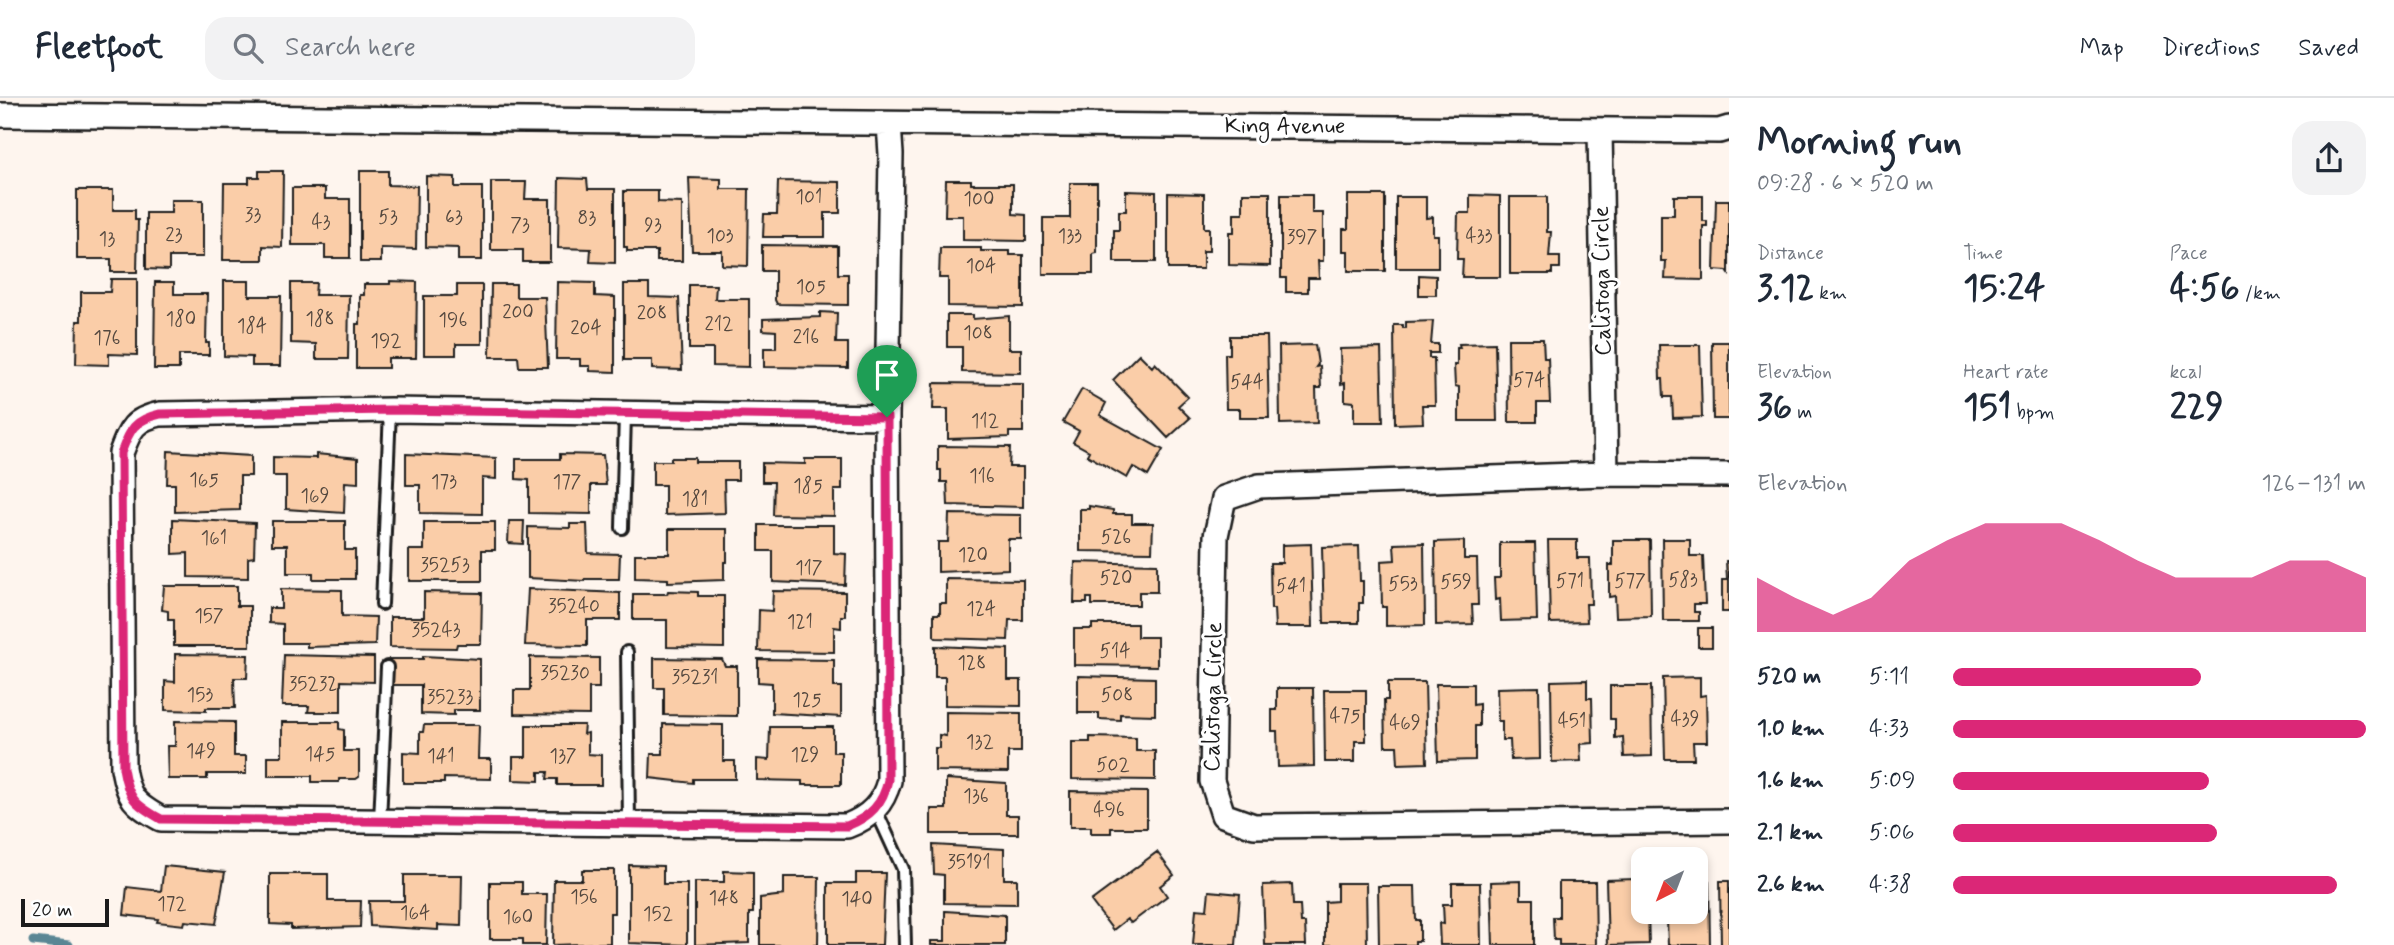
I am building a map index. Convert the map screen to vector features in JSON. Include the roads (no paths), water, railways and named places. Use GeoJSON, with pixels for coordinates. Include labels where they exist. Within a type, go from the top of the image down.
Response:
{"type":"FeatureCollection","features":[{"type":"Feature","properties":{"kind":"street","name":"King Avenue"},"geometry":{"type":"LineString","coordinates":[[0,115],[219,107],[633,109],[889,124],[1719,131],[1729,128]]}},
{"type":"Feature","properties":{"kind":"street"},"geometry":{"type":"LineString","coordinates":[[887,417],[390,410],[160,414],[143,418],[129,431],[121,453],[123,768],[127,792],[140,807],[161,819],[847,826],[864,820],[885,796],[888,780],[889,124]]}},
{"type":"Feature","properties":{"kind":"street","name":"Calistoga Circle"},"geometry":{"type":"LineString","coordinates":[[1600,130],[1606,474]]}},
{"type":"Feature","properties":{"kind":"street","name":"Calistoga Circle"},"geometry":{"type":"LineString","coordinates":[[1729,475],[1606,474],[1258,486],[1224,498],[1216,536],[1212,781],[1223,814],[1254,825],[1729,821]]}},
{"type":"Feature","properties":{"kind":"lane"},"geometry":{"type":"LineString","coordinates":[[382,604],[390,410]]}},
{"type":"Feature","properties":{"kind":"lane"},"geometry":{"type":"LineString","coordinates":[[622,528],[625,414]]}},
{"type":"Feature","properties":{"kind":"lane"},"geometry":{"type":"LineString","coordinates":[[627,652],[629,825]]}},
{"type":"Feature","properties":{"kind":"lane"},"geometry":{"type":"LineString","coordinates":[[380,823],[387,667]]}},
{"type":"Feature","properties":{"kind":"lane"},"geometry":{"type":"LineString","coordinates":[[875,808],[903,869],[905,945]]}},
{"type":"Feature","properties":{"kind":"waterway"},"geometry":{"type":"LineString","coordinates":[[33,941],[69,945]]}}]}
